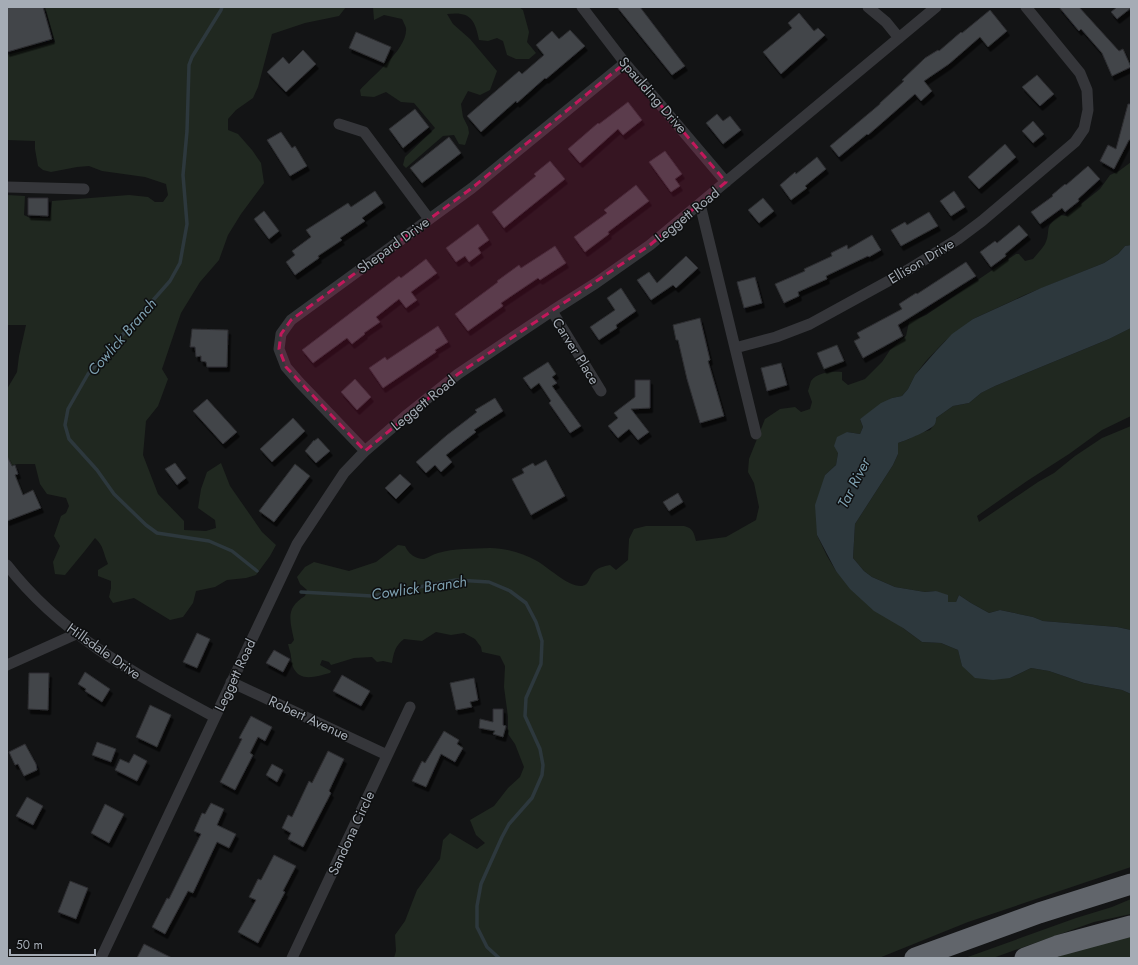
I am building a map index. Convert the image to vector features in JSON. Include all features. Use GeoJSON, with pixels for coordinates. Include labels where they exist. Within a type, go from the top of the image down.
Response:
{"type":"FeatureCollection","features":[{"type":"Feature","properties":{"kind":"highway"},"geometry":{"type":"LineString","coordinates":[[914,958],[1039,913],[1131,884]]}},
{"type":"Feature","properties":{"kind":"highway"},"geometry":{"type":"LineString","coordinates":[[1025,958],[1057,946],[1131,926]]}},
{"type":"Feature","properties":{"kind":"street","name":"Spaulding Drive"},"geometry":{"type":"LineString","coordinates":[[582,7],[625,63],[726,182]]}},
{"type":"Feature","properties":{"kind":"street"},"geometry":{"type":"LineString","coordinates":[[868,7],[886,22],[899,38]]}},
{"type":"Feature","properties":{"kind":"street","name":"Leggett Road"},"geometry":{"type":"LineString","coordinates":[[101,958],[297,544],[344,473],[366,451],[408,414],[458,374],[596,283],[650,245],[936,7]]}},
{"type":"Feature","properties":{"kind":"street","name":"Ellison Drive"},"geometry":{"type":"LineString","coordinates":[[736,348],[776,337],[810,324],[903,273],[958,239],[982,221],[1076,142],[1084,129],[1088,110],[1086,90],[1080,73],[1026,7]]}},
{"type":"Feature","properties":{"kind":"street","name":"Shepard Drive"},"geometry":{"type":"LineString","coordinates":[[366,451],[286,367],[279,349],[281,334],[291,320],[472,188],[625,63]]}},
{"type":"Feature","properties":{"kind":"street"},"geometry":{"type":"LineString","coordinates":[[339,124],[364,132],[429,219]]}},
{"type":"Feature","properties":{"kind":"street"},"geometry":{"type":"LineString","coordinates":[[7,187],[84,189]]}},
{"type":"Feature","properties":{"kind":"street"},"geometry":{"type":"LineString","coordinates":[[700,204],[756,434]]}},
{"type":"Feature","properties":{"kind":"street","name":"Carver Place"},"geometry":{"type":"LineString","coordinates":[[552,311],[601,391]]}},
{"type":"Feature","properties":{"kind":"street","name":"Hillsdale Drive"},"geometry":{"type":"LineString","coordinates":[[7,565],[44,606],[76,634],[140,676],[215,717]]}},
{"type":"Feature","properties":{"kind":"street"},"geometry":{"type":"LineString","coordinates":[[7,665],[76,634]]}},
{"type":"Feature","properties":{"kind":"street","name":"Robert Avenue"},"geometry":{"type":"LineString","coordinates":[[231,682],[387,755]]}},
{"type":"Feature","properties":{"kind":"street","name":"Sandona Circle"},"geometry":{"type":"LineString","coordinates":[[292,958],[410,708]]}},
{"type":"Feature","properties":{"kind":"highlighted area"},"geometry":{"type":"Polygon","coordinates":[[[625,63],[726,182],[650,245],[458,374],[365,451],[286,367],[279,349],[281,334],[291,320],[472,188],[625,63]]]}},
{"type":"Feature","properties":{"kind":"shaded area"},"geometry":{"type":"Polygon","coordinates":[[[45,7],[346,7],[339,16],[305,23],[272,34],[258,87],[253,98],[236,110],[228,119],[228,130],[238,134],[261,163],[264,183],[241,214],[228,235],[219,260],[200,282],[181,313],[162,369],[168,379],[158,406],[146,421],[143,455],[158,494],[184,521],[184,530],[206,531],[216,528],[215,520],[198,508],[201,489],[207,472],[221,463],[230,486],[262,532],[276,545],[256,575],[246,578],[227,580],[215,587],[196,591],[193,603],[183,617],[170,620],[134,598],[113,603],[109,597],[111,581],[98,576],[98,570],[108,564],[102,547],[95,538],[65,575],[55,574],[53,562],[60,546],[54,536],[61,516],[66,513],[69,506],[66,498],[47,494],[40,484],[35,464],[18,464],[7,466],[7,389],[17,372],[26,325],[7,325],[7,195],[25,196],[24,215],[30,218],[50,218],[52,201],[129,195],[148,197],[155,202],[163,202],[168,195],[166,184],[145,177],[102,171],[89,166],[51,172],[43,170],[38,166],[35,141],[7,140],[7,55],[55,42],[45,7]]]}},
{"type":"Feature","properties":{"kind":"shaded area"},"geometry":{"type":"Polygon","coordinates":[[[373,7],[519,7],[523,10],[529,32],[527,42],[536,53],[529,59],[516,59],[507,55],[503,41],[497,38],[488,41],[479,40],[476,27],[466,15],[455,13],[447,14],[453,24],[470,39],[497,71],[490,90],[480,95],[468,91],[461,104],[463,117],[469,133],[465,145],[459,144],[454,135],[443,136],[406,168],[403,165],[405,157],[435,128],[414,103],[401,102],[386,92],[374,97],[361,96],[360,90],[388,62],[401,45],[405,36],[406,28],[402,19],[384,15],[374,20],[373,7]]]}},
{"type":"Feature","properties":{"kind":"shaded area"},"geometry":{"type":"Polygon","coordinates":[[[1131,162],[1131,245],[1125,246],[1118,254],[1104,263],[1027,294],[973,319],[945,341],[926,361],[902,396],[892,398],[860,419],[863,427],[860,434],[847,432],[838,453],[836,465],[825,475],[817,535],[836,571],[903,628],[922,642],[941,643],[958,650],[962,666],[1010,678],[1031,668],[1049,671],[1084,683],[1122,690],[1131,694],[1131,867],[968,922],[879,958],[394,958],[396,951],[395,935],[405,921],[417,890],[440,859],[443,840],[450,833],[477,849],[485,843],[476,835],[470,820],[494,806],[508,788],[520,777],[524,767],[515,744],[508,734],[508,717],[504,687],[505,666],[500,656],[482,652],[481,647],[475,639],[464,633],[451,635],[436,632],[422,641],[404,639],[395,650],[392,663],[383,661],[377,662],[372,657],[354,658],[331,665],[329,662],[322,660],[320,665],[331,671],[330,673],[314,677],[304,677],[296,672],[292,666],[288,644],[291,644],[294,640],[290,615],[294,605],[305,596],[307,590],[300,584],[297,577],[305,567],[314,562],[349,571],[376,562],[398,545],[405,546],[412,555],[424,559],[450,550],[496,548],[520,553],[542,564],[565,580],[582,586],[589,581],[595,571],[610,565],[616,570],[628,560],[629,539],[634,529],[646,526],[684,526],[693,531],[696,541],[726,537],[756,520],[759,507],[754,483],[748,472],[749,459],[765,419],[780,409],[795,407],[801,412],[810,409],[812,402],[808,391],[811,381],[821,374],[842,372],[842,380],[848,385],[865,379],[882,362],[890,350],[906,336],[909,322],[926,315],[1016,254],[1019,254],[1025,261],[1033,259],[1045,244],[1049,226],[1055,219],[1061,215],[1066,216],[1100,189],[1110,175],[1119,171],[1131,162]]]}},
{"type":"Feature","properties":{"kind":"shaded area"},"geometry":{"type":"Polygon","coordinates":[[[1131,328],[1131,416],[1102,430],[977,516],[979,522],[1038,482],[1054,473],[1075,456],[1102,438],[1131,426],[1131,630],[1117,627],[1043,621],[1033,617],[1000,610],[989,613],[959,595],[956,602],[948,602],[936,591],[925,592],[895,587],[872,577],[864,571],[853,558],[855,524],[893,465],[898,454],[898,443],[919,433],[930,430],[935,424],[936,418],[953,406],[969,403],[981,393],[995,386],[1109,339],[1131,328]]]}},
{"type":"Feature","properties":{"kind":"shaded area"},"geometry":{"type":"Polygon","coordinates":[[[1131,899],[1131,914],[1094,922],[993,958],[965,958],[1076,918],[1112,907],[1131,899]]]}},
{"type":"Feature","properties":{"kind":"shaded area"},"geometry":{"type":"Polygon","coordinates":[[[1131,936],[1131,958],[1053,958],[1078,950],[1131,936]]]}},
{"type":"Feature","properties":{"kind":"water","name":"Tar River"},"geometry":{"type":"Polygon","coordinates":[[[1131,245],[1131,328],[1109,339],[995,386],[981,393],[969,403],[953,406],[936,418],[935,424],[929,429],[898,443],[898,454],[893,465],[855,524],[853,558],[864,571],[872,577],[895,587],[925,592],[936,591],[948,595],[948,602],[956,602],[959,595],[989,613],[1000,610],[1033,617],[1043,621],[1117,627],[1131,630],[1131,694],[1122,690],[1084,683],[1049,671],[1031,668],[1010,678],[993,680],[975,678],[962,666],[958,650],[941,643],[922,642],[903,628],[874,611],[850,589],[836,571],[817,535],[815,505],[825,475],[836,465],[838,453],[834,446],[837,437],[847,432],[860,434],[863,427],[860,419],[881,403],[892,398],[902,396],[908,389],[915,375],[936,351],[952,334],[973,319],[1041,288],[1104,263],[1118,254],[1125,246],[1131,245]]]}},
{"type":"Feature","properties":{"kind":"building"},"geometry":{"type":"Polygon","coordinates":[[[7,7],[43,7],[52,39],[7,52],[7,7]]]}},
{"type":"Feature","properties":{"kind":"building"},"geometry":{"type":"Polygon","coordinates":[[[617,7],[640,7],[685,66],[672,75],[617,7]]]}},
{"type":"Feature","properties":{"kind":"building"},"geometry":{"type":"Polygon","coordinates":[[[1059,7],[1079,7],[1119,51],[1123,49],[1131,67],[1112,76],[1102,53],[1081,29],[1079,31],[1059,7]]]}},
{"type":"Feature","properties":{"kind":"building"},"geometry":{"type":"Polygon","coordinates":[[[1117,7],[1131,8],[1117,19],[1111,12],[1117,7]]]}},
{"type":"Feature","properties":{"kind":"building"},"geometry":{"type":"Polygon","coordinates":[[[990,10],[1007,31],[988,47],[980,37],[949,64],[924,81],[932,91],[921,101],[915,94],[868,135],[867,134],[839,157],[830,146],[880,104],[925,58],[938,50],[939,51],[990,10]]]}},
{"type":"Feature","properties":{"kind":"building"},"geometry":{"type":"Polygon","coordinates":[[[799,13],[814,31],[818,28],[825,35],[781,74],[763,52],[792,28],[788,23],[799,13]]]}},
{"type":"Feature","properties":{"kind":"building"},"geometry":{"type":"Polygon","coordinates":[[[570,30],[585,46],[517,103],[516,101],[481,132],[467,116],[519,71],[522,74],[544,55],[536,45],[552,31],[559,39],[570,30]]]}},
{"type":"Feature","properties":{"kind":"building"},"geometry":{"type":"Polygon","coordinates":[[[356,32],[391,47],[384,63],[349,48],[356,32]]]}},
{"type":"Feature","properties":{"kind":"building"},"geometry":{"type":"Polygon","coordinates":[[[303,50],[316,64],[286,92],[267,72],[283,57],[289,64],[303,50]]]}},
{"type":"Feature","properties":{"kind":"building"},"geometry":{"type":"Polygon","coordinates":[[[1037,75],[1054,94],[1040,106],[1022,87],[1037,75]]]}},
{"type":"Feature","properties":{"kind":"building"},"geometry":{"type":"Polygon","coordinates":[[[628,102],[642,120],[623,135],[618,129],[580,163],[568,149],[598,123],[599,124],[628,102]]]}},
{"type":"Feature","properties":{"kind":"building"},"geometry":{"type":"Polygon","coordinates":[[[1128,104],[1131,104],[1131,140],[1129,140],[1114,169],[1100,161],[1108,145],[1116,149],[1128,104]]]}},
{"type":"Feature","properties":{"kind":"building"},"geometry":{"type":"Polygon","coordinates":[[[415,109],[429,127],[403,148],[389,129],[415,109]]]}},
{"type":"Feature","properties":{"kind":"building"},"geometry":{"type":"Polygon","coordinates":[[[717,114],[723,121],[730,116],[741,130],[723,144],[706,123],[717,114]]]}},
{"type":"Feature","properties":{"kind":"building"},"geometry":{"type":"Polygon","coordinates":[[[1033,121],[1044,134],[1033,143],[1022,131],[1033,121]]]}},
{"type":"Feature","properties":{"kind":"building"},"geometry":{"type":"Polygon","coordinates":[[[281,132],[292,148],[295,146],[307,166],[290,176],[267,140],[281,132]]]}},
{"type":"Feature","properties":{"kind":"building"},"geometry":{"type":"Polygon","coordinates":[[[449,137],[461,153],[422,183],[410,168],[449,137]]]}},
{"type":"Feature","properties":{"kind":"building"},"geometry":{"type":"Polygon","coordinates":[[[1005,144],[1016,157],[979,189],[968,177],[1005,144]]]}},
{"type":"Feature","properties":{"kind":"building"},"geometry":{"type":"Polygon","coordinates":[[[665,151],[682,174],[675,179],[680,186],[671,192],[649,162],[665,151]]]}},
{"type":"Feature","properties":{"kind":"building"},"geometry":{"type":"Polygon","coordinates":[[[817,157],[826,169],[805,186],[807,188],[791,200],[780,185],[795,172],[796,174],[817,157]]]}},
{"type":"Feature","properties":{"kind":"building"},"geometry":{"type":"Polygon","coordinates":[[[550,161],[565,179],[504,228],[492,212],[536,176],[534,174],[550,161]]]}},
{"type":"Feature","properties":{"kind":"building"},"geometry":{"type":"Polygon","coordinates":[[[1088,166],[1100,179],[1078,199],[1079,201],[1065,212],[1062,208],[1040,224],[1031,212],[1053,196],[1052,195],[1088,166]]]}},
{"type":"Feature","properties":{"kind":"building"},"geometry":{"type":"Polygon","coordinates":[[[636,185],[649,201],[608,232],[609,234],[585,252],[574,237],[607,213],[604,210],[636,185]]]}},
{"type":"Feature","properties":{"kind":"building"},"geometry":{"type":"Polygon","coordinates":[[[375,191],[383,203],[362,218],[365,221],[340,238],[342,240],[318,256],[319,258],[295,275],[286,262],[295,255],[292,251],[311,237],[306,230],[348,203],[351,207],[375,191]]]}},
{"type":"Feature","properties":{"kind":"building"},"geometry":{"type":"Polygon","coordinates":[[[954,191],[965,207],[951,216],[940,201],[954,191]]]}},
{"type":"Feature","properties":{"kind":"building"},"geometry":{"type":"Polygon","coordinates":[[[28,198],[48,198],[48,216],[28,215],[28,198]]]}},
{"type":"Feature","properties":{"kind":"building"},"geometry":{"type":"Polygon","coordinates":[[[763,198],[774,211],[759,223],[748,210],[763,198]]]}},
{"type":"Feature","properties":{"kind":"building"},"geometry":{"type":"Polygon","coordinates":[[[264,211],[279,231],[269,239],[254,219],[264,211]]]}},
{"type":"Feature","properties":{"kind":"building"},"geometry":{"type":"Polygon","coordinates":[[[929,212],[938,226],[901,246],[891,230],[905,222],[907,225],[929,212]]]}},
{"type":"Feature","properties":{"kind":"building"},"geometry":{"type":"Polygon","coordinates":[[[478,224],[489,240],[478,248],[481,253],[469,262],[465,256],[456,262],[446,248],[478,224]]]}},
{"type":"Feature","properties":{"kind":"building"},"geometry":{"type":"Polygon","coordinates":[[[1019,225],[1028,235],[1005,254],[1006,256],[991,267],[980,252],[995,241],[997,243],[1019,225]]]}},
{"type":"Feature","properties":{"kind":"building"},"geometry":{"type":"Polygon","coordinates":[[[872,235],[881,250],[826,276],[827,279],[798,292],[799,296],[784,303],[775,284],[805,271],[804,269],[832,256],[831,253],[847,245],[848,249],[872,235]]]}},
{"type":"Feature","properties":{"kind":"building"},"geometry":{"type":"Polygon","coordinates":[[[555,246],[566,263],[540,280],[538,278],[501,303],[503,306],[468,331],[455,314],[519,265],[521,268],[555,246]]]}},
{"type":"Feature","properties":{"kind":"building"},"geometry":{"type":"Polygon","coordinates":[[[686,256],[698,268],[676,288],[673,285],[651,300],[637,280],[649,272],[657,283],[686,256]]]}},
{"type":"Feature","properties":{"kind":"building"},"geometry":{"type":"Polygon","coordinates":[[[426,259],[437,273],[411,292],[417,300],[406,308],[399,299],[376,317],[380,322],[364,333],[365,334],[352,344],[347,338],[313,363],[302,350],[399,276],[401,278],[426,259]]]}},
{"type":"Feature","properties":{"kind":"building"},"geometry":{"type":"Polygon","coordinates":[[[966,262],[976,276],[898,325],[903,336],[863,358],[854,341],[860,338],[857,333],[902,309],[899,304],[966,262]]]}},
{"type":"Feature","properties":{"kind":"building"},"geometry":{"type":"Polygon","coordinates":[[[755,277],[762,303],[744,308],[737,282],[755,277]]]}},
{"type":"Feature","properties":{"kind":"building"},"geometry":{"type":"Polygon","coordinates":[[[621,288],[636,311],[616,325],[617,328],[599,340],[590,327],[615,310],[607,298],[621,288]]]}},
{"type":"Feature","properties":{"kind":"building"},"geometry":{"type":"Polygon","coordinates":[[[700,318],[710,360],[708,361],[724,416],[700,423],[673,325],[700,318]]]}},
{"type":"Feature","properties":{"kind":"building"},"geometry":{"type":"Polygon","coordinates":[[[438,326],[448,342],[435,350],[436,352],[383,388],[369,368],[385,357],[387,360],[438,326]]]}},
{"type":"Feature","properties":{"kind":"building"},"geometry":{"type":"Polygon","coordinates":[[[192,329],[228,330],[227,367],[207,367],[206,362],[201,361],[201,356],[196,357],[195,347],[190,347],[192,329]]]}},
{"type":"Feature","properties":{"kind":"building"},"geometry":{"type":"Polygon","coordinates":[[[837,345],[844,361],[824,369],[817,353],[837,345]]]}},
{"type":"Feature","properties":{"kind":"building"},"geometry":{"type":"Polygon","coordinates":[[[548,362],[556,374],[552,377],[557,383],[552,386],[581,426],[570,433],[549,403],[551,401],[539,383],[531,389],[523,378],[548,362]]]}},
{"type":"Feature","properties":{"kind":"building"},"geometry":{"type":"Polygon","coordinates":[[[781,363],[787,385],[767,391],[761,368],[781,363]]]}},
{"type":"Feature","properties":{"kind":"building"},"geometry":{"type":"Polygon","coordinates":[[[355,379],[371,397],[357,410],[341,392],[355,379]]]}},
{"type":"Feature","properties":{"kind":"building"},"geometry":{"type":"Polygon","coordinates":[[[635,380],[650,380],[650,408],[631,409],[649,432],[638,440],[629,429],[618,438],[608,426],[618,418],[614,413],[635,397],[635,380]]]}},
{"type":"Feature","properties":{"kind":"building"},"geometry":{"type":"Polygon","coordinates":[[[495,398],[503,411],[474,430],[476,432],[446,455],[452,462],[441,472],[435,465],[426,473],[416,462],[447,435],[477,412],[475,410],[495,398]]]}},
{"type":"Feature","properties":{"kind":"building"},"geometry":{"type":"Polygon","coordinates":[[[207,399],[237,432],[223,444],[193,411],[207,399]]]}},
{"type":"Feature","properties":{"kind":"building"},"geometry":{"type":"Polygon","coordinates":[[[293,418],[305,431],[272,462],[260,449],[293,418]]]}},
{"type":"Feature","properties":{"kind":"building"},"geometry":{"type":"Polygon","coordinates":[[[318,438],[330,451],[316,463],[305,451],[314,440],[318,438]]]}},
{"type":"Feature","properties":{"kind":"building"},"geometry":{"type":"Polygon","coordinates":[[[7,456],[12,466],[15,465],[18,474],[15,475],[23,495],[33,490],[41,508],[7,521],[7,456]]]}},
{"type":"Feature","properties":{"kind":"building"},"geometry":{"type":"Polygon","coordinates":[[[546,460],[565,496],[531,515],[512,479],[524,473],[522,469],[533,463],[535,466],[546,460]]]}},
{"type":"Feature","properties":{"kind":"building"},"geometry":{"type":"Polygon","coordinates":[[[175,463],[186,478],[177,485],[165,469],[175,463]]]}},
{"type":"Feature","properties":{"kind":"building"},"geometry":{"type":"Polygon","coordinates":[[[295,464],[310,476],[274,522],[259,511],[295,464]]]}},
{"type":"Feature","properties":{"kind":"building"},"geometry":{"type":"Polygon","coordinates":[[[400,474],[411,484],[396,499],[385,488],[400,474]]]}},
{"type":"Feature","properties":{"kind":"building"},"geometry":{"type":"Polygon","coordinates":[[[678,493],[683,502],[669,511],[663,502],[678,493]]]}},
{"type":"Feature","properties":{"kind":"building"},"geometry":{"type":"Polygon","coordinates":[[[197,633],[210,639],[197,668],[183,662],[197,633]]]}},
{"type":"Feature","properties":{"kind":"building"},"geometry":{"type":"Polygon","coordinates":[[[274,650],[290,659],[283,672],[266,663],[274,650]]]}},
{"type":"Feature","properties":{"kind":"building"},"geometry":{"type":"Polygon","coordinates":[[[85,672],[110,689],[102,702],[85,691],[86,689],[78,684],[85,672]]]}},
{"type":"Feature","properties":{"kind":"building"},"geometry":{"type":"Polygon","coordinates":[[[29,673],[49,673],[48,710],[28,709],[29,673]]]}},
{"type":"Feature","properties":{"kind":"building"},"geometry":{"type":"Polygon","coordinates":[[[342,675],[370,691],[361,706],[333,691],[342,675]]]}},
{"type":"Feature","properties":{"kind":"building"},"geometry":{"type":"Polygon","coordinates":[[[474,678],[478,700],[470,702],[472,707],[456,710],[450,683],[474,678]]]}},
{"type":"Feature","properties":{"kind":"building"},"geometry":{"type":"Polygon","coordinates":[[[150,705],[171,715],[157,747],[136,737],[150,705]]]}},
{"type":"Feature","properties":{"kind":"building"},"geometry":{"type":"Polygon","coordinates":[[[493,709],[503,709],[503,725],[506,726],[503,737],[493,734],[495,731],[479,728],[480,719],[493,722],[493,709]]]}},
{"type":"Feature","properties":{"kind":"building"},"geometry":{"type":"Polygon","coordinates":[[[251,716],[272,727],[265,741],[258,737],[250,753],[253,755],[235,790],[220,782],[242,739],[239,738],[251,716]]]}},
{"type":"Feature","properties":{"kind":"building"},"geometry":{"type":"Polygon","coordinates":[[[444,731],[459,740],[457,744],[463,748],[455,762],[441,754],[426,787],[412,781],[422,761],[425,763],[444,731]]]}},
{"type":"Feature","properties":{"kind":"building"},"geometry":{"type":"Polygon","coordinates":[[[97,742],[116,749],[111,762],[92,755],[97,742]]]}},
{"type":"Feature","properties":{"kind":"building"},"geometry":{"type":"Polygon","coordinates":[[[25,744],[36,764],[37,770],[24,776],[18,764],[15,765],[9,752],[25,744]]]}},
{"type":"Feature","properties":{"kind":"building"},"geometry":{"type":"Polygon","coordinates":[[[328,751],[344,759],[329,791],[331,793],[303,847],[288,839],[291,833],[282,828],[288,815],[292,817],[309,781],[312,783],[328,751]]]}},
{"type":"Feature","properties":{"kind":"building"},"geometry":{"type":"Polygon","coordinates":[[[134,754],[147,761],[137,781],[115,770],[120,759],[129,763],[134,754]]]}},
{"type":"Feature","properties":{"kind":"building"},"geometry":{"type":"Polygon","coordinates":[[[272,764],[283,770],[277,782],[266,775],[272,764]]]}},
{"type":"Feature","properties":{"kind":"building"},"geometry":{"type":"Polygon","coordinates":[[[27,797],[43,806],[33,825],[16,816],[27,797]]]}},
{"type":"Feature","properties":{"kind":"building"},"geometry":{"type":"Polygon","coordinates":[[[211,803],[224,809],[217,825],[236,834],[229,848],[217,842],[193,893],[188,891],[165,934],[152,927],[167,898],[169,899],[201,834],[194,831],[202,813],[205,814],[211,803]]]}},
{"type":"Feature","properties":{"kind":"building"},"geometry":{"type":"Polygon","coordinates":[[[105,804],[124,814],[109,843],[91,833],[105,804]]]}},
{"type":"Feature","properties":{"kind":"building"},"geometry":{"type":"Polygon","coordinates":[[[274,855],[296,866],[283,891],[285,892],[258,943],[238,932],[256,900],[249,897],[258,879],[261,880],[274,855]]]}},
{"type":"Feature","properties":{"kind":"building"},"geometry":{"type":"Polygon","coordinates":[[[70,881],[88,888],[76,919],[58,912],[70,881]]]}},
{"type":"Feature","properties":{"kind":"building"},"geometry":{"type":"Polygon","coordinates":[[[144,944],[172,958],[137,958],[144,944]]]}},
{"type":"Feature","properties":{"kind":"waterway","name":"Cowlick Branch"},"geometry":{"type":"LineString","coordinates":[[222,7],[192,57],[189,65],[187,131],[183,175],[187,224],[180,263],[170,281],[88,374],[68,409],[65,425],[69,439],[97,470],[114,494],[146,525],[157,533],[209,541],[232,551],[257,571]]}},
{"type":"Feature","properties":{"kind":"waterway","name":"Cowlick Branch"},"geometry":{"type":"LineString","coordinates":[[301,592],[372,596],[456,580],[489,582],[510,591],[526,603],[536,622],[542,641],[541,664],[526,698],[525,716],[540,749],[543,765],[542,775],[532,798],[509,824],[481,884],[477,906],[477,927],[487,947],[499,958]]}}]}
